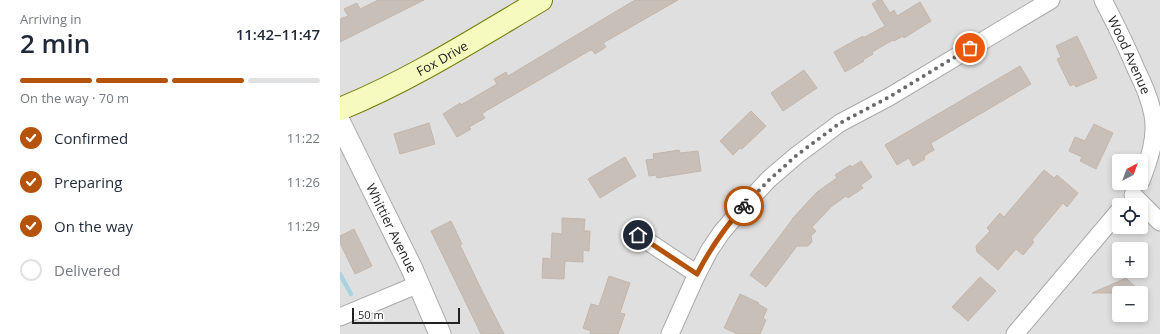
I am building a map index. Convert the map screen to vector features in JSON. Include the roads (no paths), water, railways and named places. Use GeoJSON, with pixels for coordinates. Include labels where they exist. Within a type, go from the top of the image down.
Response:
{"type":"FeatureCollection","features":[{"type":"Feature","properties":{"kind":"main road","name":"Fox Drive"},"geometry":{"type":"LineString","coordinates":[[340,109],[415,74],[541,0]]}},
{"type":"Feature","properties":{"kind":"street"},"geometry":{"type":"LineString","coordinates":[[670,334],[697,274],[709,251],[721,233],[769,180],[797,155],[840,123],[889,97],[1051,0]]}},
{"type":"Feature","properties":{"kind":"street","name":"Wood Avenue"},"geometry":{"type":"LineString","coordinates":[[1103,0],[1144,87],[1153,115],[1153,138],[1150,158],[1134,191]]}},
{"type":"Feature","properties":{"kind":"street","name":"Whittier Avenue"},"geometry":{"type":"LineString","coordinates":[[340,123],[419,284],[440,334]]}},
{"type":"Feature","properties":{"kind":"street"},"geometry":{"type":"LineString","coordinates":[[1134,191],[1160,222]]}},
{"type":"Feature","properties":{"kind":"street"},"geometry":{"type":"LineString","coordinates":[[1015,334],[1112,219]]}},
{"type":"Feature","properties":{"kind":"street"},"geometry":{"type":"LineString","coordinates":[[638,235],[697,274]]}},
{"type":"Feature","properties":{"kind":"street"},"geometry":{"type":"LineString","coordinates":[[340,317],[419,284]]}},
{"type":"Feature","properties":{"kind":"waterway"},"geometry":{"type":"LineString","coordinates":[[340,274],[351,294]]}}]}
